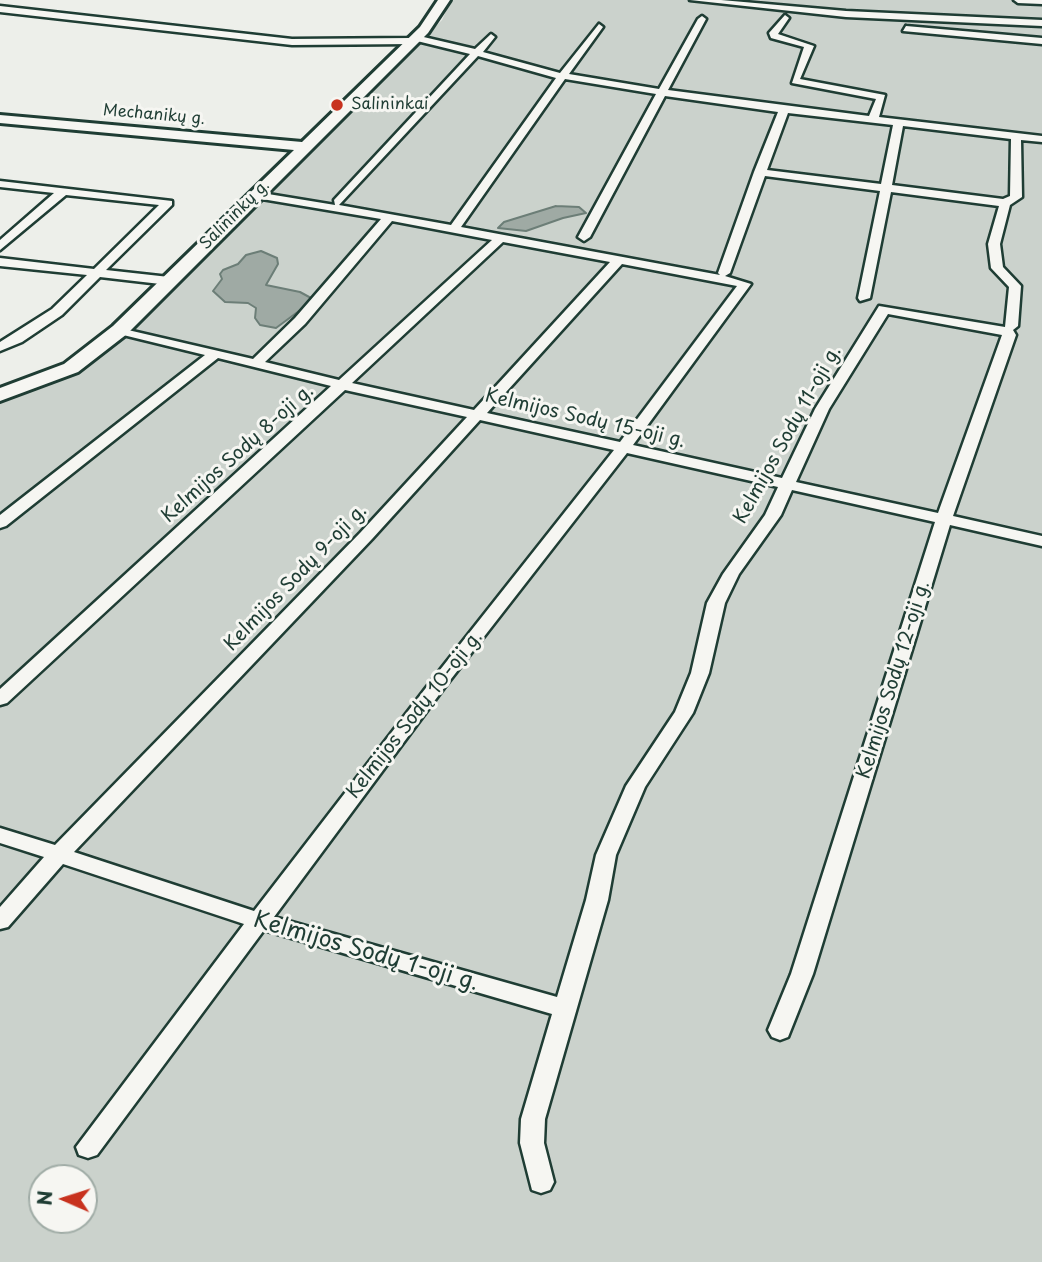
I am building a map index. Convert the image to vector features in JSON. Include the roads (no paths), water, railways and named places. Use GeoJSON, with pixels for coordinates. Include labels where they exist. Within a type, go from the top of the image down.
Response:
{"type":"FeatureCollection","features":[{"type":"Feature","properties":{"kind":"main road","name":"Salininkų g."},"geometry":{"type":"LineString","coordinates":[[0,396],[71,368],[120,330],[414,39],[436,16],[444,0]]}},
{"type":"Feature","properties":{"kind":"main road","name":"Mechanikų g."},"geometry":{"type":"LineString","coordinates":[[0,119],[304,147]]}},
{"type":"Feature","properties":{"kind":"street"},"geometry":{"type":"LineString","coordinates":[[694,0],[881,27]]}},
{"type":"Feature","properties":{"kind":"street"},"geometry":{"type":"LineString","coordinates":[[846,0],[846,14]]}},
{"type":"Feature","properties":{"kind":"street"},"geometry":{"type":"LineString","coordinates":[[1018,0],[1042,1]]}},
{"type":"Feature","properties":{"kind":"street"},"geometry":{"type":"LineString","coordinates":[[0,9],[292,42],[414,39],[437,41],[563,76],[784,109],[1042,139]]}},
{"type":"Feature","properties":{"kind":"street"},"geometry":{"type":"LineString","coordinates":[[785,13],[1042,23]]}},
{"type":"Feature","properties":{"kind":"street"},"geometry":{"type":"LineString","coordinates":[[785,13],[773,33],[774,36],[809,46],[795,81],[882,97],[873,120]]}},
{"type":"Feature","properties":{"kind":"street"},"geometry":{"type":"LineString","coordinates":[[584,237],[702,19]]}},
{"type":"Feature","properties":{"kind":"street"},"geometry":{"type":"LineString","coordinates":[[457,225],[598,27]]}},
{"type":"Feature","properties":{"kind":"street"},"geometry":{"type":"LineString","coordinates":[[895,28],[1042,41]]}},
{"type":"Feature","properties":{"kind":"street"},"geometry":{"type":"LineString","coordinates":[[338,202],[491,37]]}},
{"type":"Feature","properties":{"kind":"street"},"geometry":{"type":"LineString","coordinates":[[724,274],[784,109]]}},
{"type":"Feature","properties":{"kind":"street"},"geometry":{"type":"LineString","coordinates":[[864,299],[899,122]]}},
{"type":"Feature","properties":{"kind":"street"},"geometry":{"type":"LineString","coordinates":[[759,172],[1006,203],[1016,197],[1016,136]]}},
{"type":"Feature","properties":{"kind":"street"},"geometry":{"type":"LineString","coordinates":[[0,184],[168,203],[41,325],[0,347]]}},
{"type":"Feature","properties":{"kind":"street"},"geometry":{"type":"LineString","coordinates":[[0,246],[65,190]]}},
{"type":"Feature","properties":{"kind":"street"},"geometry":{"type":"LineString","coordinates":[[256,195],[618,260]]}},
{"type":"Feature","properties":{"kind":"street","name":"Kelmijos Sodų 12-oji g."},"geometry":{"type":"LineString","coordinates":[[780,1030],[823,908],[944,519],[1009,335],[1015,286],[997,268],[994,244],[1006,203]]}},
{"type":"Feature","properties":{"kind":"street"},"geometry":{"type":"LineString","coordinates":[[256,363],[300,321],[389,217]]}},
{"type":"Feature","properties":{"kind":"street","name":"Kelmijos Sodų 8-oji g."},"geometry":{"type":"LineString","coordinates":[[0,699],[501,238]]}},
{"type":"Feature","properties":{"kind":"street","name":"Kelmijos Sodų 10-oji g."},"geometry":{"type":"LineString","coordinates":[[88,1147],[257,920],[623,448],[745,284],[618,260]]}},
{"type":"Feature","properties":{"kind":"street","name":"Kelmijos Sodų 9-oji g."},"geometry":{"type":"LineString","coordinates":[[0,921],[61,853],[357,546],[618,260]]}},
{"type":"Feature","properties":{"kind":"street"},"geometry":{"type":"LineString","coordinates":[[0,262],[169,281]]}},
{"type":"Feature","properties":{"kind":"street","name":"Kelmijos Sodų 11-oji g."},"geometry":{"type":"LineString","coordinates":[[564,1008],[597,900],[606,855],[636,786],[684,713],[700,673],[716,603],[732,574],[773,515],[822,409],[884,309],[1009,329]]}},
{"type":"Feature","properties":{"kind":"street","name":"Kelmijos Sodų 15-oji g."},"geometry":{"type":"LineString","coordinates":[[120,330],[343,385],[1042,541]]}},
{"type":"Feature","properties":{"kind":"street"},"geometry":{"type":"LineString","coordinates":[[0,523],[215,354]]}},
{"type":"Feature","properties":{"kind":"street","name":"Kelmijos Sodų 1-oji g."},"geometry":{"type":"LineString","coordinates":[[0,835],[257,920],[564,1008]]}},
{"type":"Feature","properties":{"kind":"street"},"geometry":{"type":"LineString","coordinates":[[541,1182],[531,1143],[533,1119],[554,1055],[564,1008]]}},
{"type":"Feature","properties":{"kind":"place","name":"Salininkai"},"geometry":{"type":"Point","coordinates":[337,105]}}]}
